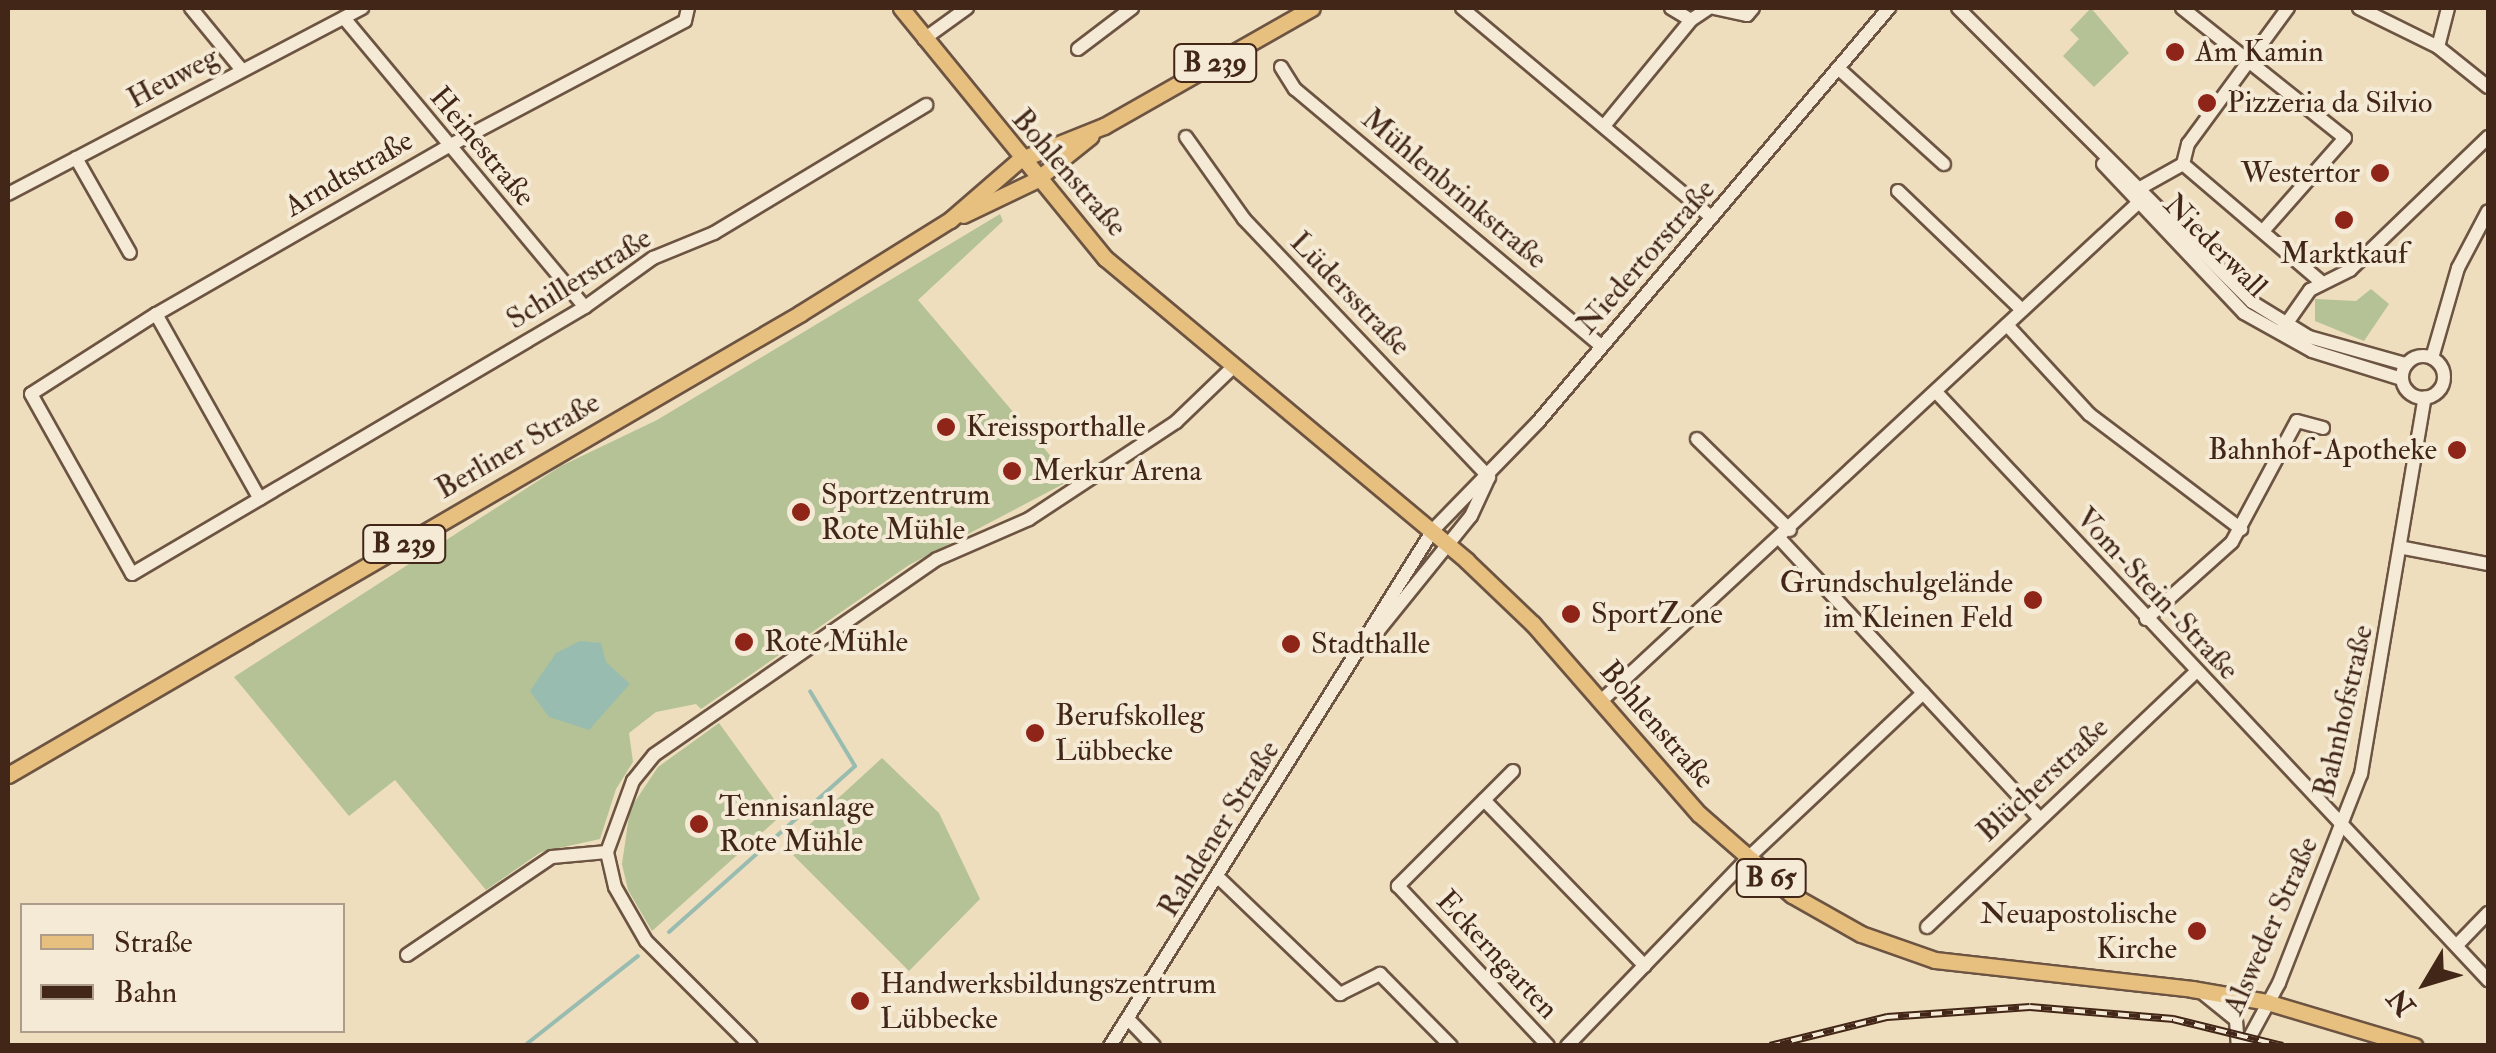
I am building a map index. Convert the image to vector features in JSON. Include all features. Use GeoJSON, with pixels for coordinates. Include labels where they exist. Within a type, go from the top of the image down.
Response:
{"type":"FeatureCollection","features":[{"type":"Feature","properties":{"kind":"main road","name":"Bohlenstraße"},"geometry":{"type":"LineString","coordinates":[[900,8],[1019,160],[1115,268],[1468,561],[1747,859],[1828,917],[1935,960],[2192,989],[2267,1002],[2415,1046]]}},
{"type":"Feature","properties":{"kind":"main road","name":"Berliner Straße"},"geometry":{"type":"LineString","coordinates":[[950,220],[1019,160],[1104,126],[1312,8]]}},
{"type":"Feature","properties":{"kind":"main road","name":"Berliner Straße"},"geometry":{"type":"LineString","coordinates":[[8,775],[950,220],[1036,180],[1104,126]]}},
{"type":"Feature","properties":{"kind":"street"},"geometry":{"type":"LineString","coordinates":[[191,8],[242,70]]}},
{"type":"Feature","properties":{"kind":"street","name":"Heuweg"},"geometry":{"type":"LineString","coordinates":[[8,194],[362,8]]}},
{"type":"Feature","properties":{"kind":"street","name":"Arndtstraße"},"geometry":{"type":"LineString","coordinates":[[31,394],[156,314],[448,147],[685,21],[688,8]]}},
{"type":"Feature","properties":{"kind":"street"},"geometry":{"type":"LineString","coordinates":[[924,39],[967,8]]}},
{"type":"Feature","properties":{"kind":"street"},"geometry":{"type":"LineString","coordinates":[[1078,49],[1132,8]]}},
{"type":"Feature","properties":{"kind":"street"},"geometry":{"type":"LineString","coordinates":[[1462,8],[1710,217]]}},
{"type":"Feature","properties":{"kind":"street"},"geometry":{"type":"LineString","coordinates":[[1671,8],[1690,20]]}},
{"type":"Feature","properties":{"kind":"street"},"geometry":{"type":"LineString","coordinates":[[1604,126],[1690,20],[1712,8],[1747,15],[1753,8]]}},
{"type":"Feature","properties":{"kind":"street","name":"Niedertorstraße"},"geometry":{"type":"LineString","coordinates":[[1433,530],[1489,477],[1888,8]]}},
{"type":"Feature","properties":{"kind":"street","name":"Niederwall"},"geometry":{"type":"LineString","coordinates":[[1958,8],[2225,278],[2282,330],[2343,350],[2406,364]]}},
{"type":"Feature","properties":{"kind":"street"},"geometry":{"type":"LineString","coordinates":[[2182,8],[2345,138],[2263,231]]}},
{"type":"Feature","properties":{"kind":"street"},"geometry":{"type":"LineString","coordinates":[[2140,188],[2183,164],[2188,144],[2252,63],[2288,8]]}},
{"type":"Feature","properties":{"kind":"street"},"geometry":{"type":"LineString","coordinates":[[2359,8],[2438,47],[2488,87]]}},
{"type":"Feature","properties":{"kind":"street"},"geometry":{"type":"LineString","coordinates":[[2438,47],[2448,8]]}},
{"type":"Feature","properties":{"kind":"street","name":"Heinestraße"},"geometry":{"type":"LineString","coordinates":[[344,18],[585,307]]}},
{"type":"Feature","properties":{"kind":"street","name":"Mühlenbrinkstraße"},"geometry":{"type":"LineString","coordinates":[[1281,66],[1295,88],[1600,345]]}},
{"type":"Feature","properties":{"kind":"street"},"geometry":{"type":"LineString","coordinates":[[1838,68],[1944,164]]}},
{"type":"Feature","properties":{"kind":"street","name":"Schillerstraße"},"geometry":{"type":"LineString","coordinates":[[31,394],[132,574],[585,307],[653,258],[714,233],[926,105]]}},
{"type":"Feature","properties":{"kind":"street","name":"Niederwall"},"geometry":{"type":"LineString","coordinates":[[2078,130],[2138,203],[2232,304],[2282,330],[2402,379]]}},
{"type":"Feature","properties":{"kind":"street","name":"Lüdersstraße"},"geometry":{"type":"LineString","coordinates":[[1186,137],[1244,218],[1489,477]]}},
{"type":"Feature","properties":{"kind":"street"},"geometry":{"type":"LineString","coordinates":[[2282,330],[2301,300],[2320,281],[2350,270],[2488,137]]}},
{"type":"Feature","properties":{"kind":"street"},"geometry":{"type":"LineString","coordinates":[[76,158],[130,253]]}},
{"type":"Feature","properties":{"kind":"street"},"geometry":{"type":"LineString","coordinates":[[2183,164],[2320,281]]}},
{"type":"Feature","properties":{"kind":"street"},"geometry":{"type":"LineString","coordinates":[[1898,192],[2022,310]]}},
{"type":"Feature","properties":{"kind":"street"},"geometry":{"type":"LineString","coordinates":[[1600,702],[1785,535],[2138,203]]}},
{"type":"Feature","properties":{"kind":"street"},"geometry":{"type":"LineString","coordinates":[[2432,358],[2406,364],[2402,379],[2412,395],[2426,398],[2443,381],[2432,358],[2458,268],[2488,211]]}},
{"type":"Feature","properties":{"kind":"street"},"geometry":{"type":"LineString","coordinates":[[156,314],[260,499]]}},
{"type":"Feature","properties":{"kind":"street"},"geometry":{"type":"LineString","coordinates":[[2007,325],[2089,414],[2241,529]]}},
{"type":"Feature","properties":{"kind":"street"},"geometry":{"type":"LineString","coordinates":[[751,1046],[646,940],[615,887],[608,852],[633,781],[654,755],[938,559],[1014,527],[1079,488],[1191,410],[1232,368]]}},
{"type":"Feature","properties":{"kind":"street","name":"Vom-Stein-Straße"},"geometry":{"type":"LineString","coordinates":[[1936,392],[2342,828]]}},
{"type":"Feature","properties":{"kind":"street","name":"Bahnhofstraße"},"geometry":{"type":"LineString","coordinates":[[2426,398],[2404,548],[2361,774],[2342,828],[2488,980]]}},
{"type":"Feature","properties":{"kind":"street"},"geometry":{"type":"LineString","coordinates":[[2146,620],[2241,529],[2297,421],[2323,428]]}},
{"type":"Feature","properties":{"kind":"street"},"geometry":{"type":"LineString","coordinates":[[1696,439],[2039,818]]}},
{"type":"Feature","properties":{"kind":"street","name":"Niedertorstraße"},"geometry":{"type":"LineString","coordinates":[[1448,544],[1482,498],[1489,477]]}},
{"type":"Feature","properties":{"kind":"street","name":"Rahdener Straße"},"geometry":{"type":"LineString","coordinates":[[1110,1046],[1370,639],[1433,530]]}},
{"type":"Feature","properties":{"kind":"street","name":"Rahdener Straße"},"geometry":{"type":"LineString","coordinates":[[1370,639],[1448,544]]}},
{"type":"Feature","properties":{"kind":"street"},"geometry":{"type":"LineString","coordinates":[[2404,548],[2488,564]]}},
{"type":"Feature","properties":{"kind":"street","name":"Blücherstraße"},"geometry":{"type":"LineString","coordinates":[[1927,927],[2196,672]]}},
{"type":"Feature","properties":{"kind":"street"},"geometry":{"type":"LineString","coordinates":[[1567,1046],[1747,859],[1923,692]]}},
{"type":"Feature","properties":{"kind":"street","name":"Eckerngarten"},"geometry":{"type":"LineString","coordinates":[[1513,770],[1398,886],[1548,1046]]}},
{"type":"Feature","properties":{"kind":"street"},"geometry":{"type":"LineString","coordinates":[[1484,800],[1645,966]]}},
{"type":"Feature","properties":{"kind":"street","name":"Alsweder Straße"},"geometry":{"type":"LineString","coordinates":[[2241,1046],[2267,1002],[2342,828]]}},
{"type":"Feature","properties":{"kind":"street"},"geometry":{"type":"LineString","coordinates":[[407,955],[552,857],[608,852]]}},
{"type":"Feature","properties":{"kind":"street"},"geometry":{"type":"LineString","coordinates":[[1219,878],[1340,994],[1380,974],[1451,1046]]}},
{"type":"Feature","properties":{"kind":"street"},"geometry":{"type":"LineString","coordinates":[[2456,945],[2488,913]]}},
{"type":"Feature","properties":{"kind":"street"},"geometry":{"type":"LineString","coordinates":[[2192,989],[2228,1009],[2241,1046]]}},
{"type":"Feature","properties":{"kind":"street"},"geometry":{"type":"LineString","coordinates":[[1129,1020],[1154,1046]]}},
{"type":"Feature","properties":{"kind":"green space"},"geometry":{"type":"Polygon","coordinates":[[[2091,8],[2129,53],[2094,87],[2063,56],[2079,39],[2070,30],[2091,8]]]}},
{"type":"Feature","properties":{"kind":"green space"},"geometry":{"type":"Polygon","coordinates":[[[1000,214],[1003,221],[918,300],[1071,480],[909,565],[701,709],[696,704],[656,712],[629,733],[633,762],[616,789],[600,839],[541,852],[486,890],[395,780],[349,816],[234,677],[561,466],[657,420],[1000,214]]]}},
{"type":"Feature","properties":{"kind":"green space"},"geometry":{"type":"Polygon","coordinates":[[[2371,289],[2389,304],[2364,341],[2315,321],[2315,299],[2356,301],[2371,289]]]}},
{"type":"Feature","properties":{"kind":"green space","name":"Tennisanlage Rote Mühle"},"geometry":{"type":"Polygon","coordinates":[[[719,723],[784,813],[652,931],[628,890],[622,864],[630,809],[658,767],[719,723]]]}},
{"type":"Feature","properties":{"kind":"green space"},"geometry":{"type":"Polygon","coordinates":[[[882,758],[939,813],[980,899],[909,971],[785,847],[882,758]]]}},
{"type":"Feature","properties":{"kind":"water"},"geometry":{"type":"Polygon","coordinates":[[[580,641],[601,643],[606,662],[630,684],[589,730],[549,717],[530,691],[556,653],[580,641]]]}},
{"type":"Feature","properties":{"kind":"waterway"},"geometry":{"type":"LineString","coordinates":[[669,932],[855,766],[810,691]]}},
{"type":"Feature","properties":{"kind":"waterway"},"geometry":{"type":"LineString","coordinates":[[524,1046],[638,956]]}},
{"type":"Feature","properties":{"kind":"railway"},"geometry":{"type":"LineString","coordinates":[[1770,1046],[1887,1017],[2030,1007],[2173,1019],[2283,1046]]}},
{"type":"Feature","properties":{"kind":"place","name":"Am Kamin"},"geometry":{"type":"Point","coordinates":[2175,52]}},
{"type":"Feature","properties":{"kind":"place","name":"Pizzeria da Silvio"},"geometry":{"type":"Point","coordinates":[2207,103]}},
{"type":"Feature","properties":{"kind":"place","name":"Westertor"},"geometry":{"type":"Point","coordinates":[2380,173]}},
{"type":"Feature","properties":{"kind":"place","name":"Marktkauf"},"geometry":{"type":"Point","coordinates":[2344,220]}},
{"type":"Feature","properties":{"kind":"place","name":"Kreissporthalle"},"geometry":{"type":"Point","coordinates":[946,427]}},
{"type":"Feature","properties":{"kind":"place","name":"Bahnhof-Apotheke"},"geometry":{"type":"Point","coordinates":[2457,450]}},
{"type":"Feature","properties":{"kind":"place","name":"Merkur Arena"},"geometry":{"type":"Point","coordinates":[1012,471]}},
{"type":"Feature","properties":{"kind":"place","name":"Sportzentrum Rote Mühle"},"geometry":{"type":"Point","coordinates":[801,512]}},
{"type":"Feature","properties":{"kind":"place","name":"Grundschulgelände im Kleinen Feld"},"geometry":{"type":"Point","coordinates":[2033,600]}},
{"type":"Feature","properties":{"kind":"place","name":"SportZone"},"geometry":{"type":"Point","coordinates":[1571,614]}},
{"type":"Feature","properties":{"kind":"place","name":"Rote Mühle"},"geometry":{"type":"Point","coordinates":[744,642]}},
{"type":"Feature","properties":{"kind":"place","name":"Stadthalle"},"geometry":{"type":"Point","coordinates":[1291,644]}},
{"type":"Feature","properties":{"kind":"place","name":"Berufskolleg Lübbecke"},"geometry":{"type":"Point","coordinates":[1035,733]}},
{"type":"Feature","properties":{"kind":"place","name":"Tennisanlage Rote Mühle"},"geometry":{"type":"Point","coordinates":[699,824]}},
{"type":"Feature","properties":{"kind":"place","name":"Neuapostolische Kirche"},"geometry":{"type":"Point","coordinates":[2197,931]}},
{"type":"Feature","properties":{"kind":"place","name":"Handwerksbildungszentrum Lübbecke"},"geometry":{"type":"Point","coordinates":[860,1001]}}]}
